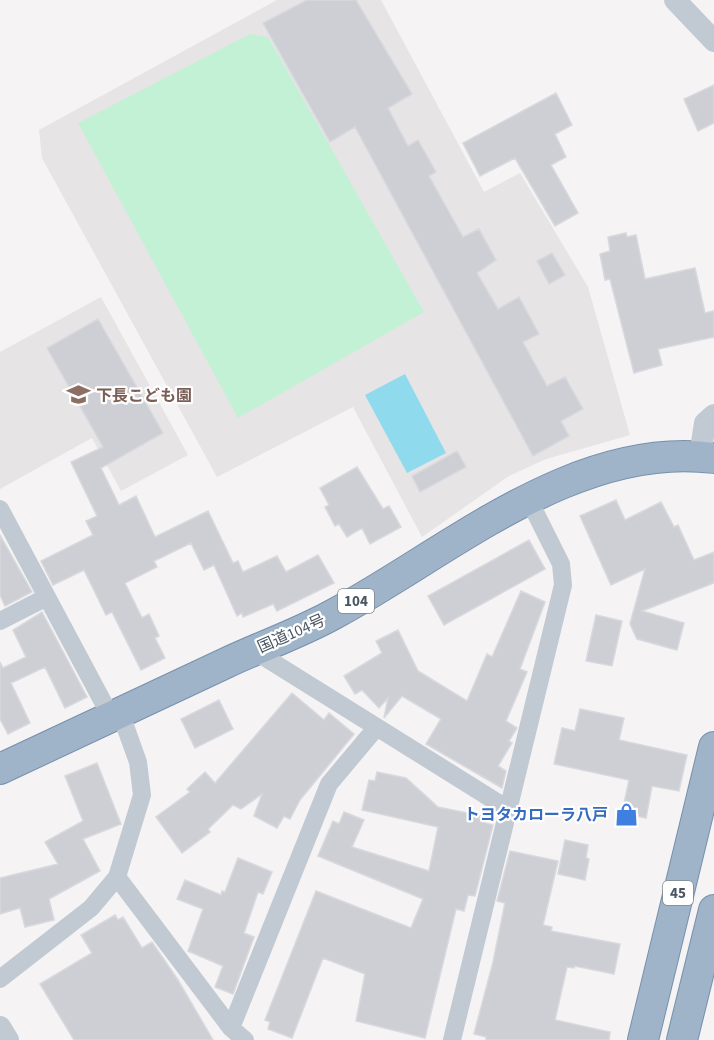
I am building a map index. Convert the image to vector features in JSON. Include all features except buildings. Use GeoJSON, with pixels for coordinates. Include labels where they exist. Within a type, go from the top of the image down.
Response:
{"type":"FeatureCollection","features":[{"type":"Feature","properties":{"kind":"highway","name":"国道104号"},"geometry":{"type":"LineString","coordinates":[[0,770],[253,650],[333,615],[528,498],[589,474],[647,459],[707,457]]}},
{"type":"Feature","properties":{"kind":"highway","name":"45"},"geometry":{"type":"LineString","coordinates":[[643,1040],[714,747]]}},
{"type":"Feature","properties":{"kind":"highway","name":"45"},"geometry":{"type":"LineString","coordinates":[[682,1040],[714,910]]}},
{"type":"Feature","properties":{"kind":"street"},"geometry":{"type":"LineString","coordinates":[[675,0],[714,41]]}},
{"type":"Feature","properties":{"kind":"street"},"geometry":{"type":"LineString","coordinates":[[707,457],[705,423],[714,415]]}},
{"type":"Feature","properties":{"kind":"street"},"geometry":{"type":"LineString","coordinates":[[452,1040],[563,585],[561,564],[528,498]]}},
{"type":"Feature","properties":{"kind":"street"},"geometry":{"type":"LineString","coordinates":[[0,509],[47,597],[115,715],[138,762],[142,795],[117,877],[91,908],[0,979]]}},
{"type":"Feature","properties":{"kind":"street"},"geometry":{"type":"LineString","coordinates":[[0,621],[47,597]]}},
{"type":"Feature","properties":{"kind":"street"},"geometry":{"type":"LineString","coordinates":[[253,650],[508,809]]}},
{"type":"Feature","properties":{"kind":"street"},"geometry":{"type":"LineString","coordinates":[[231,1028],[329,784],[376,728]]}},
{"type":"Feature","properties":{"kind":"street"},"geometry":{"type":"LineString","coordinates":[[117,877],[231,1028],[245,1040]]}},
{"type":"Feature","properties":{"kind":"street"},"geometry":{"type":"LineString","coordinates":[[0,1027],[8,1040]]}},
{"type":"Feature","properties":{"kind":"shaded area"},"geometry":{"type":"Polygon","coordinates":[[[277,0],[381,0],[484,192],[520,173],[588,287],[630,435],[546,459],[509,476],[422,537],[353,407],[217,477],[42,158],[39,130],[277,0]]]}},
{"type":"Feature","properties":{"kind":"shaded area","name":"下長こども園"},"geometry":{"type":"Polygon","coordinates":[[[101,297],[188,455],[121,491],[92,438],[0,489],[0,352],[101,297]]]}},
{"type":"Feature","properties":{"kind":"green space"},"geometry":{"type":"Polygon","coordinates":[[[250,34],[268,37],[424,312],[238,418],[78,123],[250,34]]]}},
{"type":"Feature","properties":{"kind":"water"},"geometry":{"type":"Polygon","coordinates":[[[405,374],[446,453],[407,473],[365,395],[405,374]]]}},
{"type":"Feature","properties":{"kind":"place","name":"下長こども園"},"geometry":{"type":"Point","coordinates":[78,395]}},
{"type":"Feature","properties":{"kind":"place","name":"トヨタカローラ八戸"},"geometry":{"type":"Point","coordinates":[626,814]}}]}
